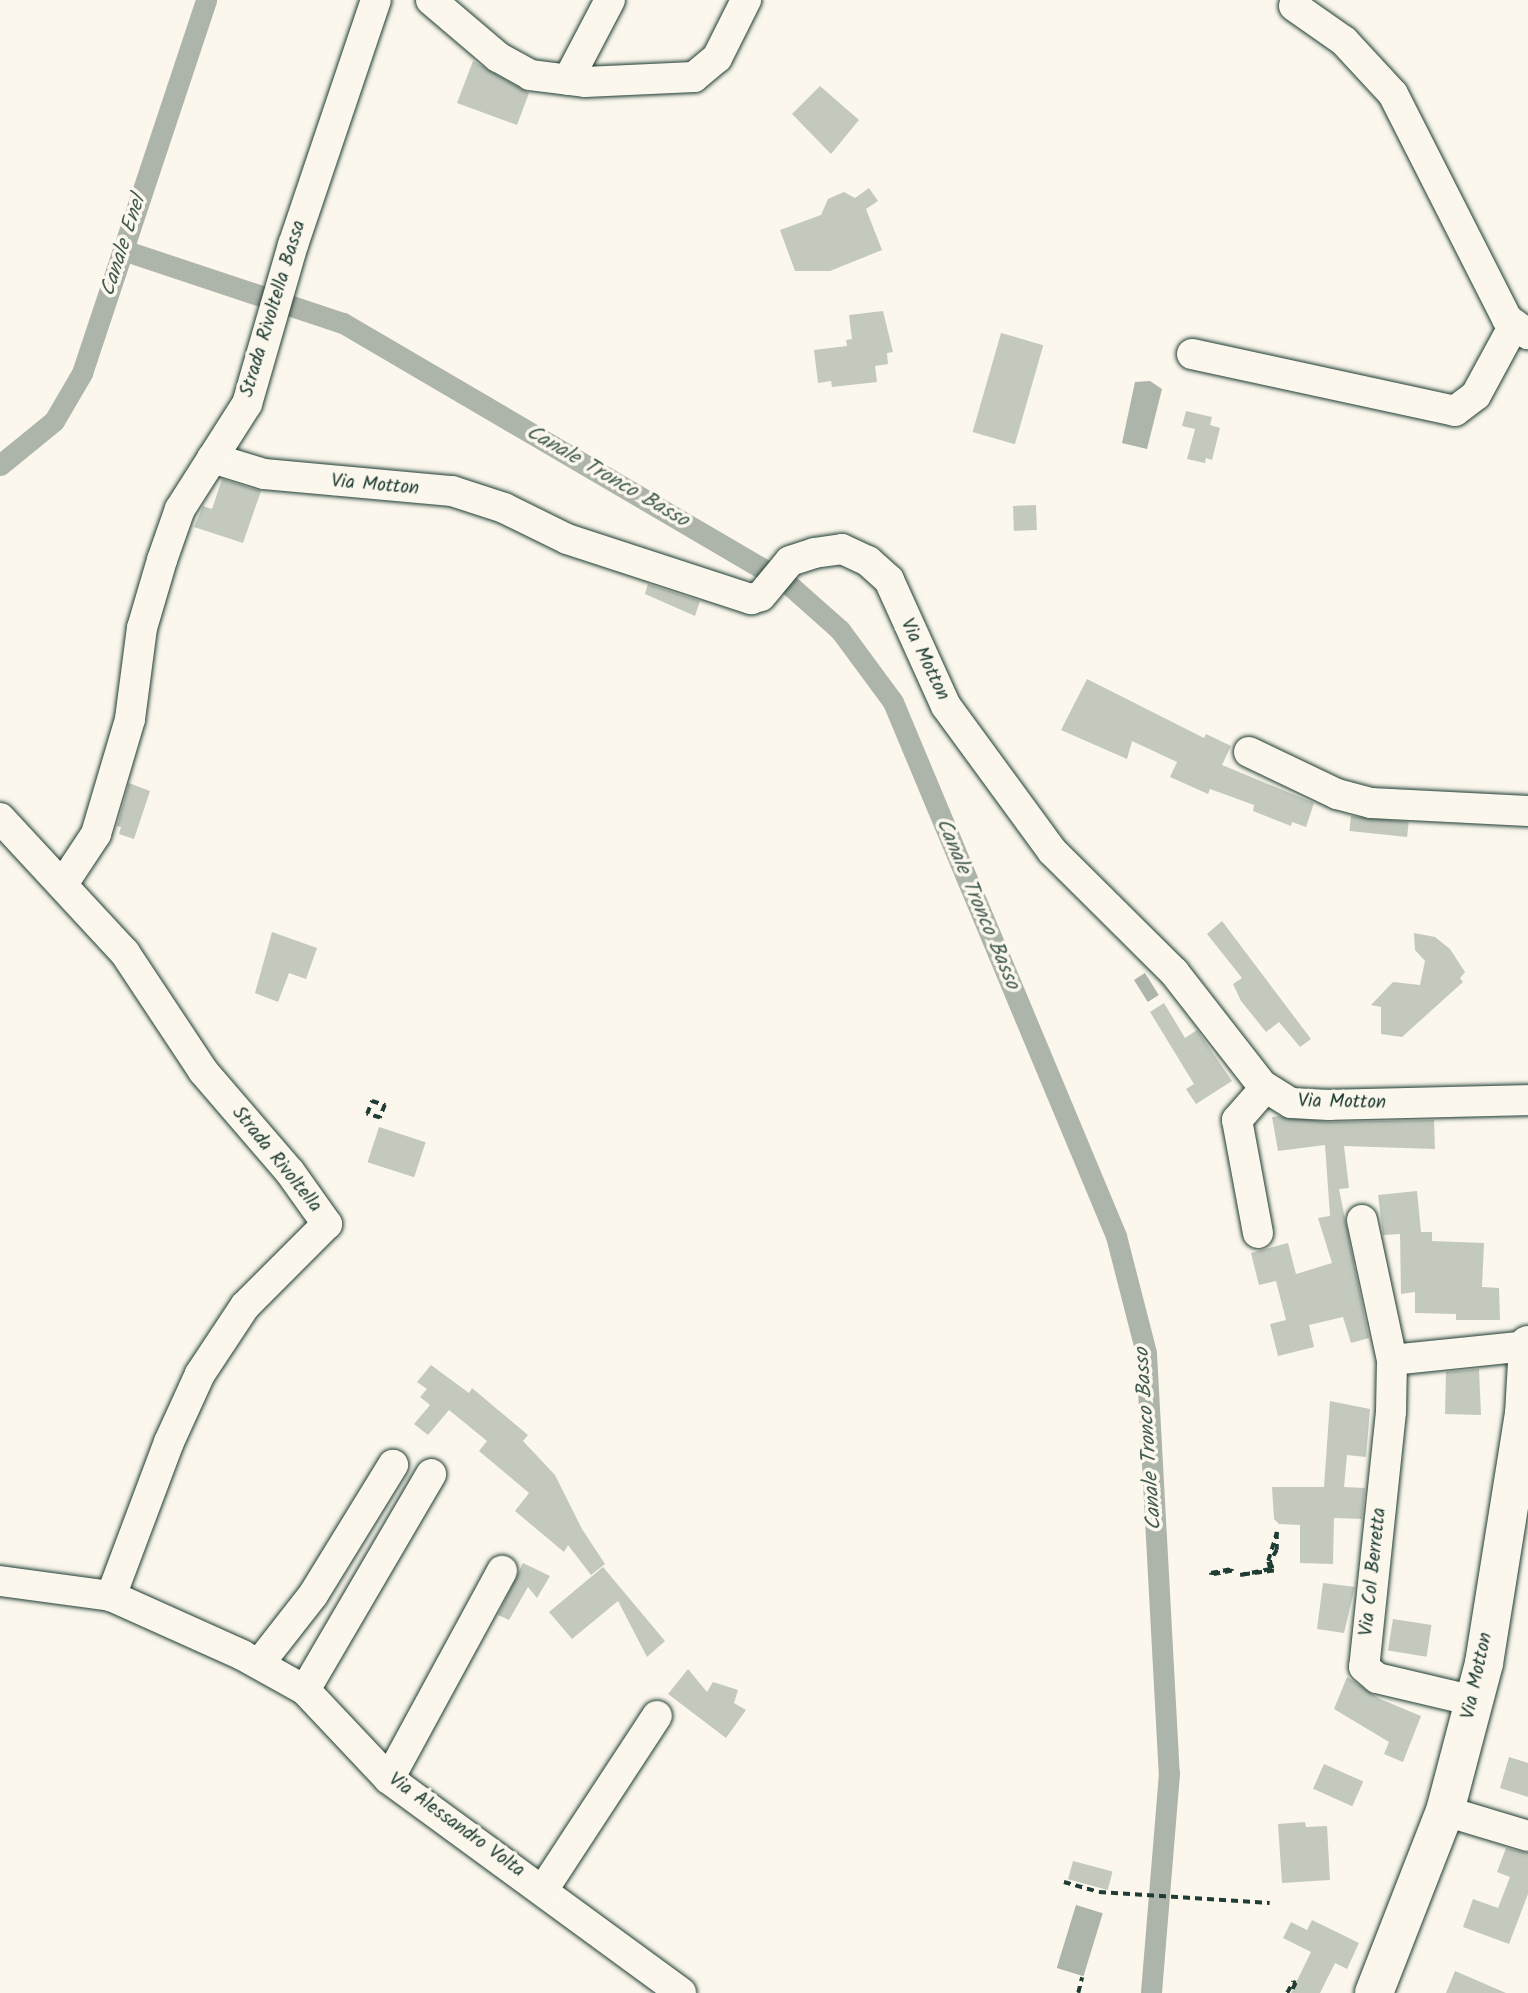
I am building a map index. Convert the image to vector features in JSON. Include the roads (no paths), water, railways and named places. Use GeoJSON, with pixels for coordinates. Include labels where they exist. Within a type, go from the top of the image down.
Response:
{"type":"FeatureCollection","features":[{"type":"Feature","properties":{"kind":"main road","name":"Via Motton"},"geometry":{"type":"LineString","coordinates":[[1374,1993],[1445,1811],[1474,1701],[1524,1414],[1528,1346]]}},
{"type":"Feature","properties":{"kind":"street","name":"Strada Rivoltella Bassa"},"geometry":{"type":"LineString","coordinates":[[63,884],[96,834],[130,719],[142,628],[180,509],[247,404],[276,301],[376,0]]}},
{"type":"Feature","properties":{"kind":"street"},"geometry":{"type":"LineString","coordinates":[[430,0],[498,57],[530,75],[568,80],[694,77],[717,58],[746,0]]}},
{"type":"Feature","properties":{"kind":"street"},"geometry":{"type":"LineString","coordinates":[[568,80],[610,0]]}},
{"type":"Feature","properties":{"kind":"street"},"geometry":{"type":"LineString","coordinates":[[1192,354],[1455,411],[1476,395],[1521,330],[1393,94],[1344,41],[1294,6]]}},
{"type":"Feature","properties":{"kind":"street","name":"Via Motton"},"geometry":{"type":"LineString","coordinates":[[212,458],[264,474],[452,491],[504,508],[567,539],[738,595],[761,596],[790,561],[842,549],[868,561],[890,580],[946,706],[1052,851],[1174,972],[1265,1088],[1291,1103],[1329,1105],[1528,1100]]}},
{"type":"Feature","properties":{"kind":"street"},"geometry":{"type":"LineString","coordinates":[[1249,752],[1337,794],[1371,803],[1528,811]]}},
{"type":"Feature","properties":{"kind":"street"},"geometry":{"type":"LineString","coordinates":[[0,818],[63,884]]}},
{"type":"Feature","properties":{"kind":"street","name":"Strada Rivoltella"},"geometry":{"type":"LineString","coordinates":[[63,884],[125,953],[203,1071],[290,1172],[327,1224],[245,1306],[200,1374],[169,1442],[111,1596]]}},
{"type":"Feature","properties":{"kind":"street"},"geometry":{"type":"LineString","coordinates":[[1258,1233],[1237,1120],[1265,1088]]}},
{"type":"Feature","properties":{"kind":"street","name":"Via Col Berretta"},"geometry":{"type":"LineString","coordinates":[[1362,1220],[1392,1360],[1391,1412],[1364,1667],[1377,1678],[1474,1701]]}},
{"type":"Feature","properties":{"kind":"street"},"geometry":{"type":"LineString","coordinates":[[1392,1360],[1528,1346]]}},
{"type":"Feature","properties":{"kind":"street"},"geometry":{"type":"LineString","coordinates":[[259,1664],[313,1595],[393,1465]]}},
{"type":"Feature","properties":{"kind":"street"},"geometry":{"type":"LineString","coordinates":[[305,1690],[431,1474]]}},
{"type":"Feature","properties":{"kind":"street"},"geometry":{"type":"LineString","coordinates":[[389,1779],[502,1571]]}},
{"type":"Feature","properties":{"kind":"street","name":"Via Alessandro Volta"},"geometry":{"type":"LineString","coordinates":[[0,1581],[111,1596],[259,1664],[305,1690],[389,1779],[681,1993]]}},
{"type":"Feature","properties":{"kind":"street"},"geometry":{"type":"LineString","coordinates":[[543,1890],[657,1716]]}},
{"type":"Feature","properties":{"kind":"street"},"geometry":{"type":"LineString","coordinates":[[1445,1811],[1528,1836]]}},
{"type":"Feature","properties":{"kind":"waterway","name":"Canale Enel"},"geometry":{"type":"LineString","coordinates":[[0,465],[54,421],[82,373],[206,0]]}},
{"type":"Feature","properties":{"kind":"waterway","name":"Canale Tronco Basso"},"geometry":{"type":"LineString","coordinates":[[126,251],[343,323],[787,583],[840,630],[893,702],[1116,1236],[1146,1353],[1169,1773],[1151,1993]]}}]}
